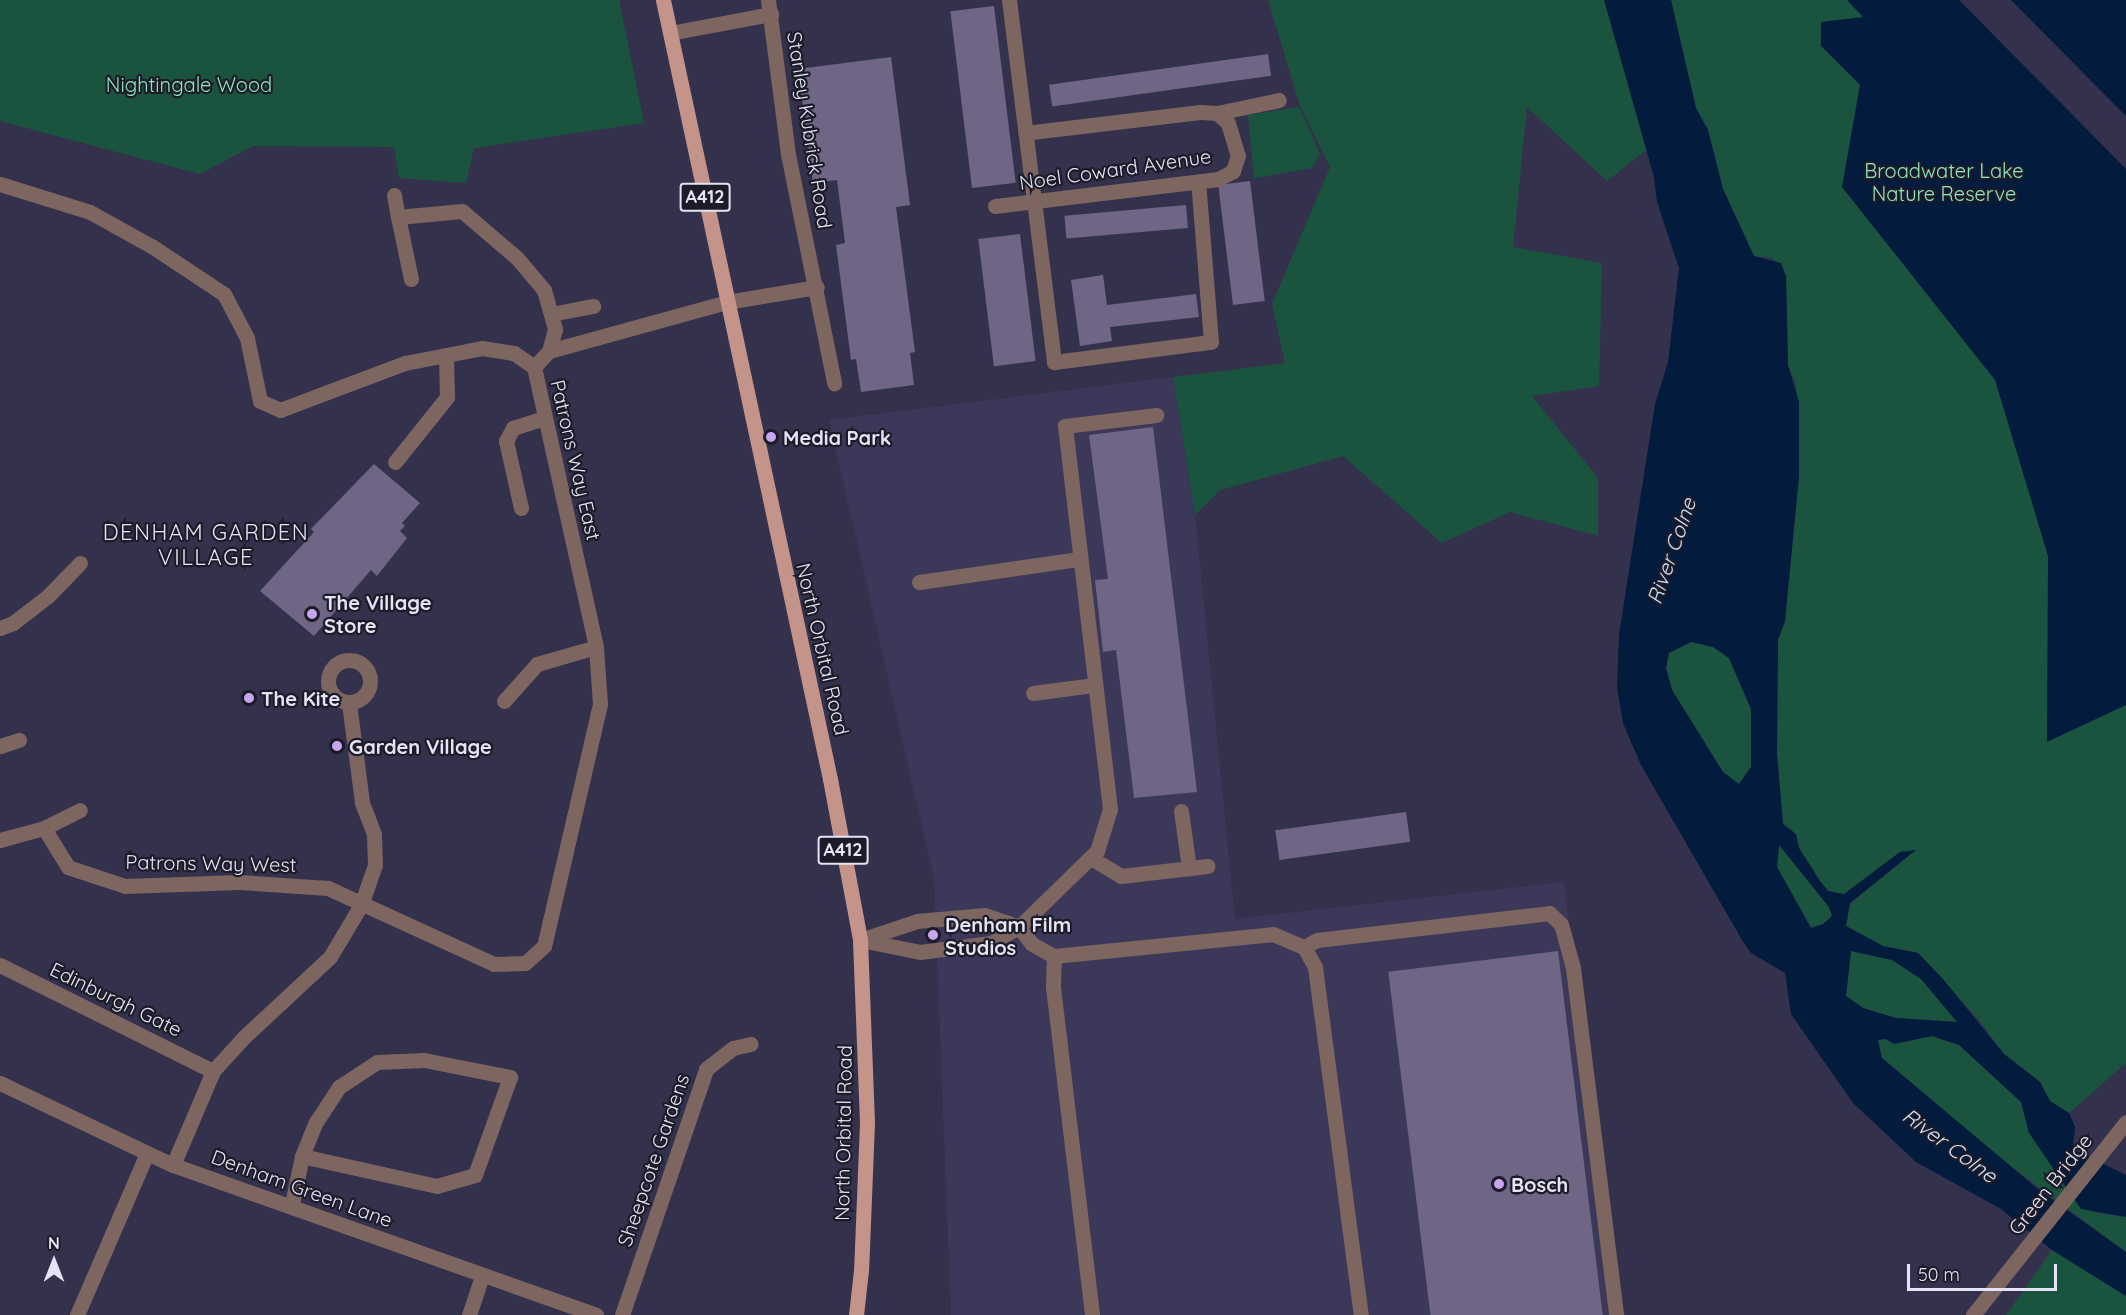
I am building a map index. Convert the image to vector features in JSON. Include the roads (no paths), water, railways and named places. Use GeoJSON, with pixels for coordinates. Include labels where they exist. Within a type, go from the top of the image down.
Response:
{"type":"FeatureCollection","features":[{"type":"Feature","properties":{"kind":"main road","name":"North Orbital Road"},"geometry":{"type":"LineString","coordinates":[[663,0],[830,779],[860,940],[867,1123],[861,1270],[855,1315]]}},
{"type":"Feature","properties":{"kind":"street"},"geometry":{"type":"LineString","coordinates":[[1009,0],[1054,362],[1211,342],[1198,182]]}},
{"type":"Feature","properties":{"kind":"street","name":"Stanley Kubrick Road"},"geometry":{"type":"LineString","coordinates":[[670,33],[770,7],[788,154],[817,287],[834,384]]}},
{"type":"Feature","properties":{"kind":"street"},"geometry":{"type":"LineString","coordinates":[[1025,133],[1200,112],[1217,113],[1279,100]]}},
{"type":"Feature","properties":{"kind":"street","name":"Noel Coward Avenue"},"geometry":{"type":"LineString","coordinates":[[995,206],[1218,179],[1233,171],[1238,156],[1237,140],[1228,123],[1217,113]]}},
{"type":"Feature","properties":{"kind":"street","name":"Patrons Way East"},"geometry":{"type":"LineString","coordinates":[[0,184],[90,212],[153,247],[224,294],[247,338],[260,401],[280,410],[405,363],[482,348],[514,353],[534,367],[596,647],[600,704],[544,946],[525,963],[494,964],[361,905]]}},
{"type":"Feature","properties":{"kind":"street"},"geometry":{"type":"LineString","coordinates":[[394,195],[411,279]]}},
{"type":"Feature","properties":{"kind":"street"},"geometry":{"type":"LineString","coordinates":[[398,217],[462,211],[517,258],[544,290],[555,329],[549,351],[534,367]]}},
{"type":"Feature","properties":{"kind":"street"},"geometry":{"type":"LineString","coordinates":[[549,351],[727,302],[817,287]]}},
{"type":"Feature","properties":{"kind":"street"},"geometry":{"type":"LineString","coordinates":[[551,314],[593,306]]}},
{"type":"Feature","properties":{"kind":"street"},"geometry":{"type":"LineString","coordinates":[[395,462],[447,398],[446,355]]}},
{"type":"Feature","properties":{"kind":"street"},"geometry":{"type":"LineString","coordinates":[[860,940],[920,952],[991,943],[1019,927],[1091,858],[1106,834],[1110,809],[1065,426],[1156,415]]}},
{"type":"Feature","properties":{"kind":"street"},"geometry":{"type":"LineString","coordinates":[[521,508],[506,441],[513,428],[544,417]]}},
{"type":"Feature","properties":{"kind":"street"},"geometry":{"type":"LineString","coordinates":[[919,582],[1079,559]]}},
{"type":"Feature","properties":{"kind":"street"},"geometry":{"type":"LineString","coordinates":[[0,628],[13,623],[48,596],[80,563]]}},
{"type":"Feature","properties":{"kind":"street"},"geometry":{"type":"LineString","coordinates":[[504,701],[537,664],[596,647]]}},
{"type":"Feature","properties":{"kind":"street"},"geometry":{"type":"LineString","coordinates":[[1033,693],[1094,685]]}},
{"type":"Feature","properties":{"kind":"street"},"geometry":{"type":"LineString","coordinates":[[173,1165],[213,1071],[244,1037],[330,957],[361,905],[375,865],[374,834],[362,802],[349,703]]}},
{"type":"Feature","properties":{"kind":"street"},"geometry":{"type":"LineString","coordinates":[[0,746],[19,740]]}},
{"type":"Feature","properties":{"kind":"street"},"geometry":{"type":"LineString","coordinates":[[0,840],[44,828],[80,810]]}},
{"type":"Feature","properties":{"kind":"street"},"geometry":{"type":"LineString","coordinates":[[1181,811],[1189,868]]}},
{"type":"Feature","properties":{"kind":"street","name":"Patrons Way West"},"geometry":{"type":"LineString","coordinates":[[44,828],[68,867],[125,886],[294,883],[328,888],[361,905]]}},
{"type":"Feature","properties":{"kind":"street"},"geometry":{"type":"LineString","coordinates":[[1091,858],[1121,876],[1207,866]]}},
{"type":"Feature","properties":{"kind":"street"},"geometry":{"type":"LineString","coordinates":[[1304,947],[1317,940],[1549,913],[1561,924],[1573,968],[1616,1315]]}},
{"type":"Feature","properties":{"kind":"street"},"geometry":{"type":"LineString","coordinates":[[860,940],[917,921],[985,915],[1019,927],[1032,944],[1054,956],[1273,934],[1304,947],[1315,967],[1361,1315]]}},
{"type":"Feature","properties":{"kind":"street"},"geometry":{"type":"LineString","coordinates":[[1054,956],[1053,987],[1092,1315]]}},
{"type":"Feature","properties":{"kind":"street","name":"Edinburgh Gate"},"geometry":{"type":"LineString","coordinates":[[0,965],[213,1071]]}},
{"type":"Feature","properties":{"kind":"street","name":"Sheepcote Gardens"},"geometry":{"type":"LineString","coordinates":[[622,1315],[706,1069],[733,1048],[752,1044]]}},
{"type":"Feature","properties":{"kind":"street"},"geometry":{"type":"LineString","coordinates":[[292,1204],[302,1156],[316,1122],[339,1087],[377,1062],[424,1060],[510,1077],[475,1175],[437,1186],[302,1156]]}},
{"type":"Feature","properties":{"kind":"street","name":"Denham Green Lane"},"geometry":{"type":"LineString","coordinates":[[0,1083],[173,1165],[292,1204],[482,1276],[596,1315]]}},
{"type":"Feature","properties":{"kind":"street","name":"Green Bridge"},"geometry":{"type":"LineString","coordinates":[[1973,1315],[2122,1126]]}},
{"type":"Feature","properties":{"kind":"street"},"geometry":{"type":"LineString","coordinates":[[77,1315],[147,1153]]}},
{"type":"Feature","properties":{"kind":"street"},"geometry":{"type":"LineString","coordinates":[[469,1315],[482,1276]]}},
{"type":"Feature","properties":{"kind":"water","name":"River Colne"},"geometry":{"type":"Polygon","coordinates":[[[1604,0],[1671,0],[1696,108],[1708,130],[1723,189],[1754,256],[1781,263],[1786,276],[1788,365],[1799,402],[1799,476],[1785,621],[1778,640],[1777,754],[1783,824],[1796,834],[1799,848],[1828,891],[1844,894],[1900,852],[1916,850],[1850,903],[1846,926],[1883,946],[1918,953],[1943,979],[2004,1054],[2040,1082],[2050,1101],[2069,1113],[2075,1127],[2073,1149],[2126,1175],[2126,1217],[2081,1209],[2029,1133],[2021,1102],[1959,1045],[1932,1036],[1894,1044],[1886,1039],[1878,1040],[1882,1058],[2039,1190],[2126,1252],[2126,1296],[2052,1250],[2001,1209],[1916,1162],[1853,1103],[1791,1014],[1785,973],[1751,953],[1742,940],[1641,765],[1623,723],[1617,688],[1619,635],[1655,404],[1668,362],[1679,268],[1657,202],[1654,177],[1604,0]],[[1691,642],[1669,653],[1666,668],[1672,690],[1723,772],[1739,784],[1751,767],[1751,709],[1729,658],[1713,647],[1691,642]],[[1779,845],[1777,867],[1811,928],[1823,924],[1832,916],[1829,907],[1779,845]],[[1851,951],[1846,996],[1863,1008],[1896,1018],[1957,1022],[1921,979],[1892,960],[1851,951]]]}},
{"type":"Feature","properties":{"kind":"water"},"geometry":{"type":"Polygon","coordinates":[[[1847,0],[2126,0],[2126,705],[2047,742],[2048,556],[1995,380],[1842,187],[1860,85],[1821,46],[1821,22],[1863,17],[1847,0]]]}},
{"type":"Feature","properties":{"kind":"place","name":"Media Park"},"geometry":{"type":"Point","coordinates":[771,437]}},
{"type":"Feature","properties":{"kind":"place","name":"The Village Store"},"geometry":{"type":"Point","coordinates":[312,614]}},
{"type":"Feature","properties":{"kind":"place","name":"The Kite"},"geometry":{"type":"Point","coordinates":[249,698]}},
{"type":"Feature","properties":{"kind":"place","name":"Garden Village"},"geometry":{"type":"Point","coordinates":[337,746]}},
{"type":"Feature","properties":{"kind":"place","name":"Denham Film Studios"},"geometry":{"type":"Point","coordinates":[933,935]}},
{"type":"Feature","properties":{"kind":"place","name":"Bosch"},"geometry":{"type":"Point","coordinates":[1499,1184]}},
{"type":"Feature","properties":{"kind":"district","name":"DENHAM GARDEN VILLAGE"},"geometry":{"type":"Point","coordinates":[206,544]}},
{"type":"Feature","properties":{"kind":"park label","name":"Nightingale Wood"},"geometry":{"type":"Point","coordinates":[189,84]}},
{"type":"Feature","properties":{"kind":"park label","name":"Broadwater Lake Nature Reserve"},"geometry":{"type":"Point","coordinates":[1944,182]}}]}
